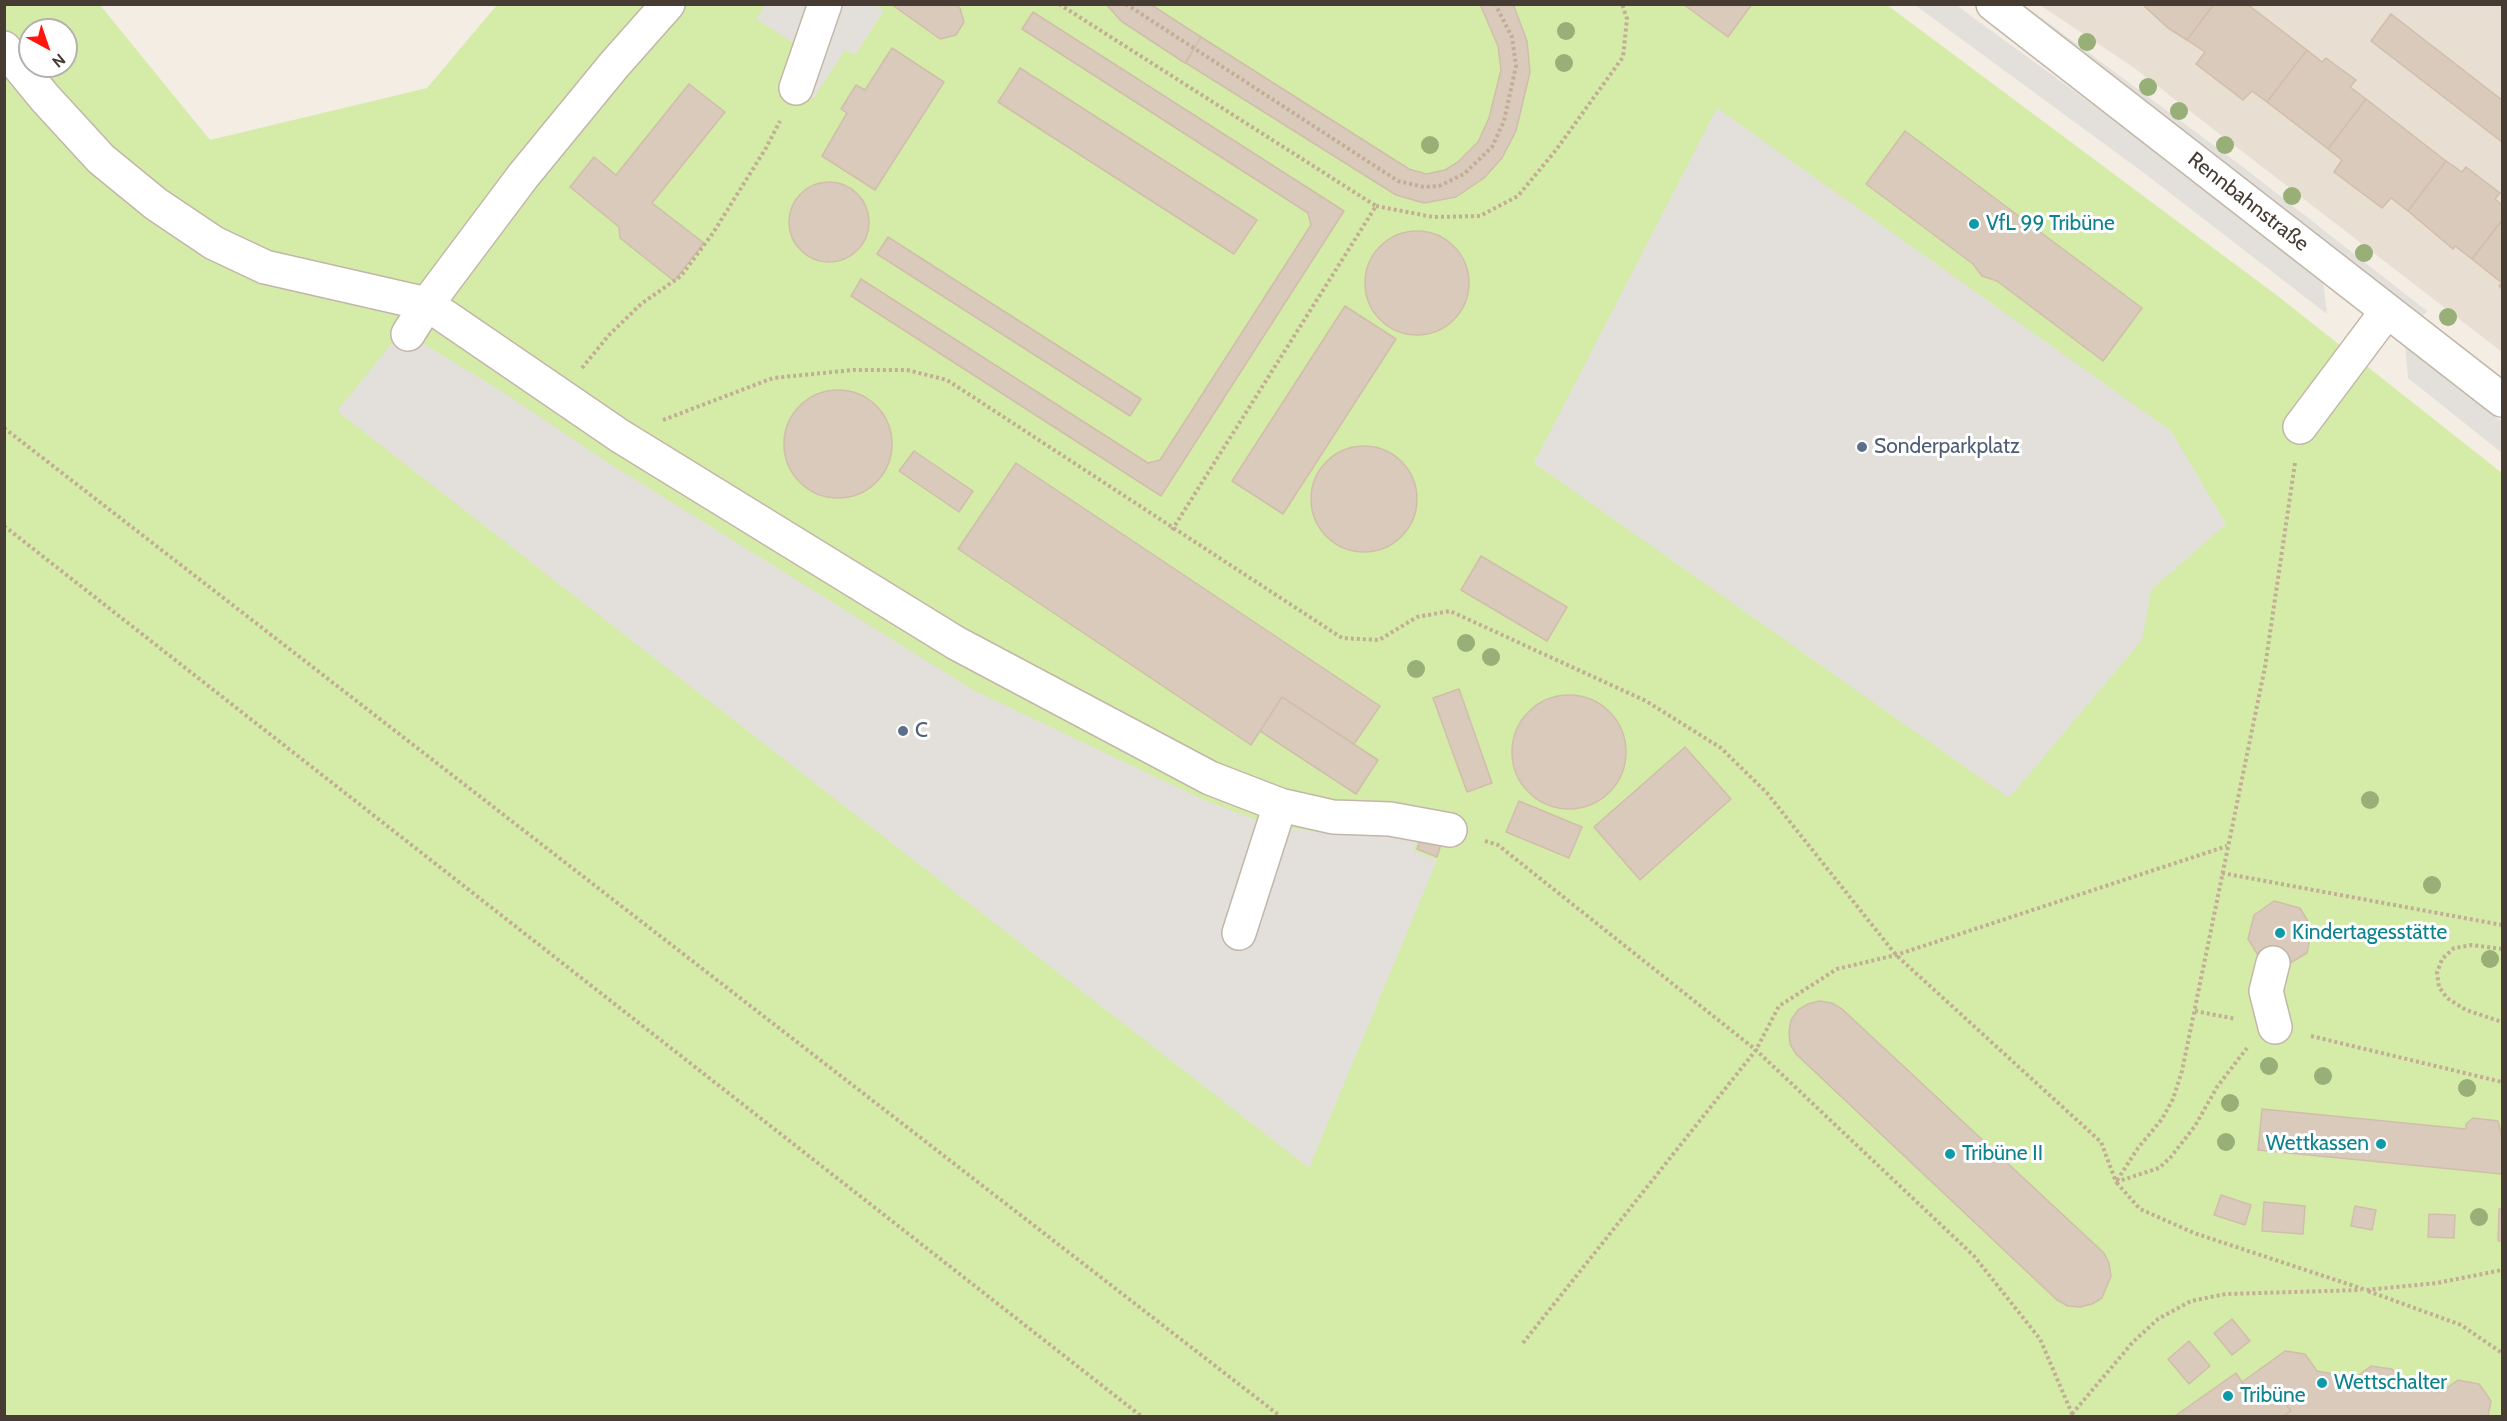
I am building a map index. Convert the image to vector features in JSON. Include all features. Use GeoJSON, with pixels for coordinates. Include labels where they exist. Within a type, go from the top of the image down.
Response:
{"type":"FeatureCollection","features":[{"type":"Feature","properties":{"kind":"street"},"geometry":{"type":"LineString","coordinates":[[408,334],[427,304],[523,176],[614,65],[668,4]]}},
{"type":"Feature","properties":{"kind":"street"},"geometry":{"type":"LineString","coordinates":[[796,88],[825,4]]}},
{"type":"Feature","properties":{"kind":"street","name":"Rennbahnstraße"},"geometry":{"type":"LineString","coordinates":[[1993,4],[2502,400]]}},
{"type":"Feature","properties":{"kind":"street"},"geometry":{"type":"LineString","coordinates":[[4,48],[45,98],[101,159],[156,204],[214,243],[266,267],[427,304],[621,436],[956,643],[1210,777],[1280,805],[1333,817],[1390,819],[1450,830]]}},
{"type":"Feature","properties":{"kind":"street"},"geometry":{"type":"LineString","coordinates":[[2300,427],[2387,311]]}},
{"type":"Feature","properties":{"kind":"street"},"geometry":{"type":"LineString","coordinates":[[1239,933],[1280,805]]}},
{"type":"Feature","properties":{"kind":"street"},"geometry":{"type":"LineString","coordinates":[[2273,963],[2266,991],[2275,1027]]}},
{"type":"Feature","properties":{"kind":"path"},"geometry":{"type":"LineString","coordinates":[[1059,4],[1376,206],[1433,217],[1480,216],[1518,196],[1556,150],[1623,57],[1627,19],[1622,4]]}},
{"type":"Feature","properties":{"kind":"path"},"geometry":{"type":"LineString","coordinates":[[1126,4],[1398,181],[1424,187],[1439,186],[1464,174],[1492,147],[1504,121],[1516,66],[1512,37],[1495,4]]}},
{"type":"Feature","properties":{"kind":"path"},"geometry":{"type":"LineString","coordinates":[[560,395],[609,335],[641,304],[681,276],[713,233],[766,148],[796,88]]}},
{"type":"Feature","properties":{"kind":"path"},"geometry":{"type":"LineString","coordinates":[[1172,530],[1376,206]]}},
{"type":"Feature","properties":{"kind":"path"},"geometry":{"type":"LineString","coordinates":[[621,436],[773,378],[853,370],[907,370],[947,380],[1172,530],[1342,638],[1379,640],[1417,617],[1450,611],[1646,701],[1721,748],[1767,793],[1896,955],[2101,1142],[2116,1182],[2140,1209],[2194,1233],[2366,1290],[2461,1325],[2502,1353]]}},
{"type":"Feature","properties":{"kind":"path"},"geometry":{"type":"LineString","coordinates":[[2116,1182],[2138,1148],[2162,1119],[2173,1099],[2195,1011],[2265,668],[2300,427]]}},
{"type":"Feature","properties":{"kind":"path"},"geometry":{"type":"LineString","coordinates":[[4,428],[1280,1416]]}},
{"type":"Feature","properties":{"kind":"path"},"geometry":{"type":"LineString","coordinates":[[4,526],[1141,1416]]}},
{"type":"Feature","properties":{"kind":"path"},"geometry":{"type":"LineString","coordinates":[[1450,830],[1498,845],[1756,1050],[1974,1256],[2040,1339],[2073,1415],[2133,1342],[2158,1319],[2191,1301],[2226,1294],[2366,1290],[2437,1283],[2502,1270]]}},
{"type":"Feature","properties":{"kind":"path"},"geometry":{"type":"LineString","coordinates":[[1523,1342],[1756,1050],[1779,1006],[1837,969],[1896,955],[2227,846]]}},
{"type":"Feature","properties":{"kind":"path"},"geometry":{"type":"LineString","coordinates":[[2222,873],[2502,925]]}},
{"type":"Feature","properties":{"kind":"path"},"geometry":{"type":"LineString","coordinates":[[2502,950],[2472,945],[2454,948],[2442,960],[2437,974],[2439,987],[2447,998],[2466,1010],[2502,1022]]}},
{"type":"Feature","properties":{"kind":"path"},"geometry":{"type":"LineString","coordinates":[[2195,1011],[2275,1027],[2502,1082]]}},
{"type":"Feature","properties":{"kind":"path"},"geometry":{"type":"LineString","coordinates":[[2116,1182],[2159,1168],[2170,1158],[2195,1126],[2236,1061],[2256,1039],[2275,1027]]}},
{"type":"Feature","properties":{"kind":"shaded area"},"geometry":{"type":"Polygon","coordinates":[[[765,5],[874,5],[884,10],[855,55],[845,50],[813,99],[782,79],[802,48],[756,19],[765,5]]]}},
{"type":"Feature","properties":{"kind":"shaded area"},"geometry":{"type":"Polygon","coordinates":[[[1915,5],[1956,5],[2140,139],[2323,280],[2327,314],[2144,173],[1915,5]]]}},
{"type":"Feature","properties":{"kind":"shaded area"},"geometry":{"type":"Polygon","coordinates":[[[2006,5],[2024,5],[2243,167],[2427,311],[2421,319],[2006,5]]]}},
{"type":"Feature","properties":{"kind":"shaded area"},"geometry":{"type":"Polygon","coordinates":[[[2040,5],[2502,5],[2502,352],[2133,67],[2040,5]]]}},
{"type":"Feature","properties":{"kind":"shaded area","name":"Sonderparkplatz"},"geometry":{"type":"Polygon","coordinates":[[[1717,108],[2171,431],[2226,524],[2151,590],[2142,640],[2009,798],[1534,463],[1717,108]]]}},
{"type":"Feature","properties":{"kind":"shaded area","name":"C"},"geometry":{"type":"Polygon","coordinates":[[[402,331],[506,394],[607,462],[975,691],[1206,801],[1273,826],[1343,835],[1418,836],[1414,851],[1437,860],[1309,1168],[337,411],[402,331]]]}},
{"type":"Feature","properties":{"kind":"shaded area"},"geometry":{"type":"Polygon","coordinates":[[[2405,344],[2502,422],[2502,453],[2408,378],[2405,344]]]}},
{"type":"Feature","properties":{"kind":"green space"},"geometry":{"type":"Polygon","coordinates":[[[5,5],[100,5],[210,140],[427,88],[497,5],[1887,5],[2279,297],[2502,473],[2502,1416],[5,1416],[5,5]]]}},
{"type":"Feature","properties":{"kind":"building"},"geometry":{"type":"Polygon","coordinates":[[[891,4],[954,4],[960,8],[964,22],[956,35],[940,39],[891,4]]]}},
{"type":"Feature","properties":{"kind":"building"},"geometry":{"type":"Polygon","coordinates":[[[1106,4],[1150,4],[1201,37],[1185,63],[1121,21],[1106,4]]]}},
{"type":"Feature","properties":{"kind":"building"},"geometry":{"type":"Polygon","coordinates":[[[1480,4],[1513,4],[1527,41],[1530,72],[1516,131],[1502,158],[1484,178],[1456,197],[1424,203],[1396,195],[1186,63],[1201,37],[1409,169],[1426,174],[1445,170],[1458,162],[1478,142],[1489,118],[1501,70],[1498,46],[1480,4]]]}},
{"type":"Feature","properties":{"kind":"building"},"geometry":{"type":"Polygon","coordinates":[[[1683,4],[1752,4],[1728,37],[1683,4]]]}},
{"type":"Feature","properties":{"kind":"building"},"geometry":{"type":"Polygon","coordinates":[[[2142,4],[2214,4],[2187,40],[2168,28],[2142,4]]]}},
{"type":"Feature","properties":{"kind":"building"},"geometry":{"type":"Polygon","coordinates":[[[2214,4],[2247,4],[2307,50],[2267,102],[2252,91],[2243,100],[2196,64],[2205,52],[2187,40],[2214,4]]]}},
{"type":"Feature","properties":{"kind":"building"},"geometry":{"type":"Polygon","coordinates":[[[1033,12],[1344,211],[1161,496],[851,296],[861,279],[1148,463],[1160,460],[1311,225],[1308,213],[1022,29],[1033,12]]]}},
{"type":"Feature","properties":{"kind":"building"},"geometry":{"type":"Polygon","coordinates":[[[2391,14],[2502,100],[2502,142],[2371,41],[2391,14]]]}},
{"type":"Feature","properties":{"kind":"building"},"geometry":{"type":"Polygon","coordinates":[[[892,48],[944,82],[875,190],[822,156],[847,113],[841,109],[856,85],[865,90],[892,48]]]}},
{"type":"Feature","properties":{"kind":"building"},"geometry":{"type":"Polygon","coordinates":[[[2307,50],[2322,62],[2326,58],[2356,80],[2350,87],[2366,99],[2328,149],[2267,102],[2307,50]]]}},
{"type":"Feature","properties":{"kind":"building"},"geometry":{"type":"Polygon","coordinates":[[[1020,68],[1257,220],[1234,254],[998,102],[1020,68]]]}},
{"type":"Feature","properties":{"kind":"building"},"geometry":{"type":"Polygon","coordinates":[[[689,84],[725,112],[652,203],[704,243],[674,281],[620,238],[619,227],[570,187],[594,157],[616,175],[689,84]]]}},
{"type":"Feature","properties":{"kind":"building"},"geometry":{"type":"Polygon","coordinates":[[[2366,99],[2446,161],[2408,211],[2391,198],[2382,208],[2334,172],[2342,160],[2328,149],[2366,99]]]}},
{"type":"Feature","properties":{"kind":"building","name":"VfL 99 Tribüne"},"geometry":{"type":"Polygon","coordinates":[[[1905,131],[2142,308],[2103,361],[1997,281],[1982,276],[1973,264],[1866,184],[1905,131]]]}},
{"type":"Feature","properties":{"kind":"building"},"geometry":{"type":"Polygon","coordinates":[[[2446,161],[2462,172],[2466,167],[2500,193],[2495,199],[2502,205],[2502,220],[2472,259],[2455,246],[2453,249],[2408,211],[2446,161]]]}},
{"type":"Feature","properties":{"kind":"building"},"geometry":{"type":"Polygon","coordinates":[[[829,182],[844,185],[857,194],[866,207],[869,222],[866,237],[857,250],[844,259],[829,262],[814,259],[801,250],[792,237],[789,222],[792,207],[801,194],[814,185],[829,182]]]}},
{"type":"Feature","properties":{"kind":"building"},"geometry":{"type":"Polygon","coordinates":[[[2502,220],[2502,283],[2472,259],[2502,220]]]}},
{"type":"Feature","properties":{"kind":"building"},"geometry":{"type":"Polygon","coordinates":[[[1417,231],[1437,235],[1454,246],[1465,263],[1469,283],[1465,303],[1454,320],[1437,331],[1417,335],[1397,331],[1380,320],[1369,303],[1365,283],[1369,263],[1380,246],[1397,235],[1417,231]]]}},
{"type":"Feature","properties":{"kind":"building"},"geometry":{"type":"Polygon","coordinates":[[[888,237],[1141,399],[1130,416],[877,254],[888,237]]]}},
{"type":"Feature","properties":{"kind":"building"},"geometry":{"type":"Polygon","coordinates":[[[1345,306],[1396,339],[1283,514],[1232,481],[1345,306]]]}},
{"type":"Feature","properties":{"kind":"building"},"geometry":{"type":"Polygon","coordinates":[[[838,390],[859,394],[876,406],[888,423],[892,444],[888,465],[876,482],[859,494],[838,498],[817,494],[800,482],[788,465],[784,444],[788,423],[800,406],[817,394],[838,390]]]}},
{"type":"Feature","properties":{"kind":"building"},"geometry":{"type":"Polygon","coordinates":[[[1364,446],[1384,450],[1402,461],[1413,479],[1417,499],[1413,519],[1402,537],[1384,548],[1364,552],[1344,548],[1326,537],[1315,519],[1311,499],[1315,479],[1326,461],[1344,450],[1364,446]]]}},
{"type":"Feature","properties":{"kind":"building"},"geometry":{"type":"Polygon","coordinates":[[[914,451],[973,491],[959,512],[899,471],[914,451]]]}},
{"type":"Feature","properties":{"kind":"building"},"geometry":{"type":"Polygon","coordinates":[[[1016,463],[1380,706],[1354,744],[1282,697],[1251,745],[958,549],[1016,463]]]}},
{"type":"Feature","properties":{"kind":"building"},"geometry":{"type":"Polygon","coordinates":[[[1481,556],[1567,607],[1547,641],[1461,590],[1481,556]]]}},
{"type":"Feature","properties":{"kind":"building"},"geometry":{"type":"Polygon","coordinates":[[[1459,689],[1492,783],[1467,792],[1433,698],[1459,689]]]}},
{"type":"Feature","properties":{"kind":"building"},"geometry":{"type":"Polygon","coordinates":[[[1569,695],[1591,699],[1610,711],[1622,730],[1626,752],[1622,774],[1610,793],[1591,805],[1569,809],[1547,805],[1528,793],[1516,774],[1512,752],[1516,730],[1528,711],[1547,699],[1569,695]]]}},
{"type":"Feature","properties":{"kind":"building"},"geometry":{"type":"Polygon","coordinates":[[[1282,697],[1378,760],[1356,794],[1260,731],[1282,697]]]}},
{"type":"Feature","properties":{"kind":"building"},"geometry":{"type":"Polygon","coordinates":[[[1685,747],[1731,799],[1640,880],[1594,827],[1685,747]]]}},
{"type":"Feature","properties":{"kind":"building"},"geometry":{"type":"Polygon","coordinates":[[[1519,801],[1582,827],[1569,858],[1506,832],[1519,801]]]}},
{"type":"Feature","properties":{"kind":"building"},"geometry":{"type":"Polygon","coordinates":[[[1422,834],[1442,841],[1437,857],[1417,849],[1422,834]]]}},
{"type":"Feature","properties":{"kind":"building","name":"Kindertagesstätte"},"geometry":{"type":"Polygon","coordinates":[[[2274,901],[2300,908],[2312,928],[2307,953],[2285,966],[2261,960],[2248,939],[2254,915],[2274,901]]]}},
{"type":"Feature","properties":{"kind":"building","name":"Tribüne II"},"geometry":{"type":"Polygon","coordinates":[[[1819,1001],[1832,1003],[1842,1009],[2104,1253],[2109,1263],[2111,1276],[2102,1298],[2080,1307],[2068,1306],[2057,1300],[1796,1054],[1790,1044],[1791,1020],[1798,1010],[1819,1001]]]}},
{"type":"Feature","properties":{"kind":"building","name":"Wettkassen"},"geometry":{"type":"Polygon","coordinates":[[[2262,1109],[2466,1129],[2466,1124],[2473,1118],[2498,1121],[2502,1138],[2502,1174],[2258,1150],[2262,1109]]]}},
{"type":"Feature","properties":{"kind":"building"},"geometry":{"type":"Polygon","coordinates":[[[2221,1195],[2251,1205],[2245,1225],[2214,1215],[2221,1195]]]}},
{"type":"Feature","properties":{"kind":"building"},"geometry":{"type":"Polygon","coordinates":[[[2264,1202],[2305,1206],[2303,1234],[2262,1231],[2264,1202]]]}},
{"type":"Feature","properties":{"kind":"building"},"geometry":{"type":"Polygon","coordinates":[[[2355,1206],[2376,1210],[2372,1230],[2351,1226],[2355,1206]]]}},
{"type":"Feature","properties":{"kind":"building"},"geometry":{"type":"Polygon","coordinates":[[[2499,1209],[2502,1209],[2502,1241],[2498,1241],[2499,1209]]]}},
{"type":"Feature","properties":{"kind":"building"},"geometry":{"type":"Polygon","coordinates":[[[2429,1214],[2455,1215],[2454,1238],[2428,1237],[2429,1214]]]}},
{"type":"Feature","properties":{"kind":"building"},"geometry":{"type":"Polygon","coordinates":[[[2232,1319],[2250,1341],[2232,1355],[2214,1333],[2232,1319]]]}},
{"type":"Feature","properties":{"kind":"building"},"geometry":{"type":"Polygon","coordinates":[[[2189,1341],[2210,1366],[2189,1384],[2168,1359],[2189,1341]]]}},
{"type":"Feature","properties":{"kind":"building","name":"Wettschalter"},"geometry":{"type":"Polygon","coordinates":[[[2285,1351],[2305,1354],[2317,1371],[2355,1378],[2371,1366],[2392,1369],[2404,1386],[2441,1392],[2458,1380],[2479,1384],[2491,1401],[2488,1416],[2283,1416],[2291,1411],[2275,1390],[2256,1403],[2242,1382],[2285,1351]]]}},
{"type":"Feature","properties":{"kind":"building","name":"Tribüne"},"geometry":{"type":"Polygon","coordinates":[[[2236,1373],[2256,1403],[2275,1390],[2291,1411],[2283,1416],[2175,1416],[2236,1373]]]}},
{"type":"Feature","properties":{"kind":"place","name":"VfL 99 Tribüne"},"geometry":{"type":"Point","coordinates":[1974,224]}},
{"type":"Feature","properties":{"kind":"place","name":"Sonderparkplatz"},"geometry":{"type":"Point","coordinates":[1862,447]}},
{"type":"Feature","properties":{"kind":"place","name":"C"},"geometry":{"type":"Point","coordinates":[903,731]}},
{"type":"Feature","properties":{"kind":"place","name":"Kindertagesstätte"},"geometry":{"type":"Point","coordinates":[2280,933]}},
{"type":"Feature","properties":{"kind":"place","name":"Wettkassen"},"geometry":{"type":"Point","coordinates":[2381,1144]}},
{"type":"Feature","properties":{"kind":"place","name":"Tribüne II"},"geometry":{"type":"Point","coordinates":[1950,1154]}},
{"type":"Feature","properties":{"kind":"place","name":"Wettschalter"},"geometry":{"type":"Point","coordinates":[2322,1383]}},
{"type":"Feature","properties":{"kind":"place","name":"Tribüne"},"geometry":{"type":"Point","coordinates":[2228,1396]}}]}
